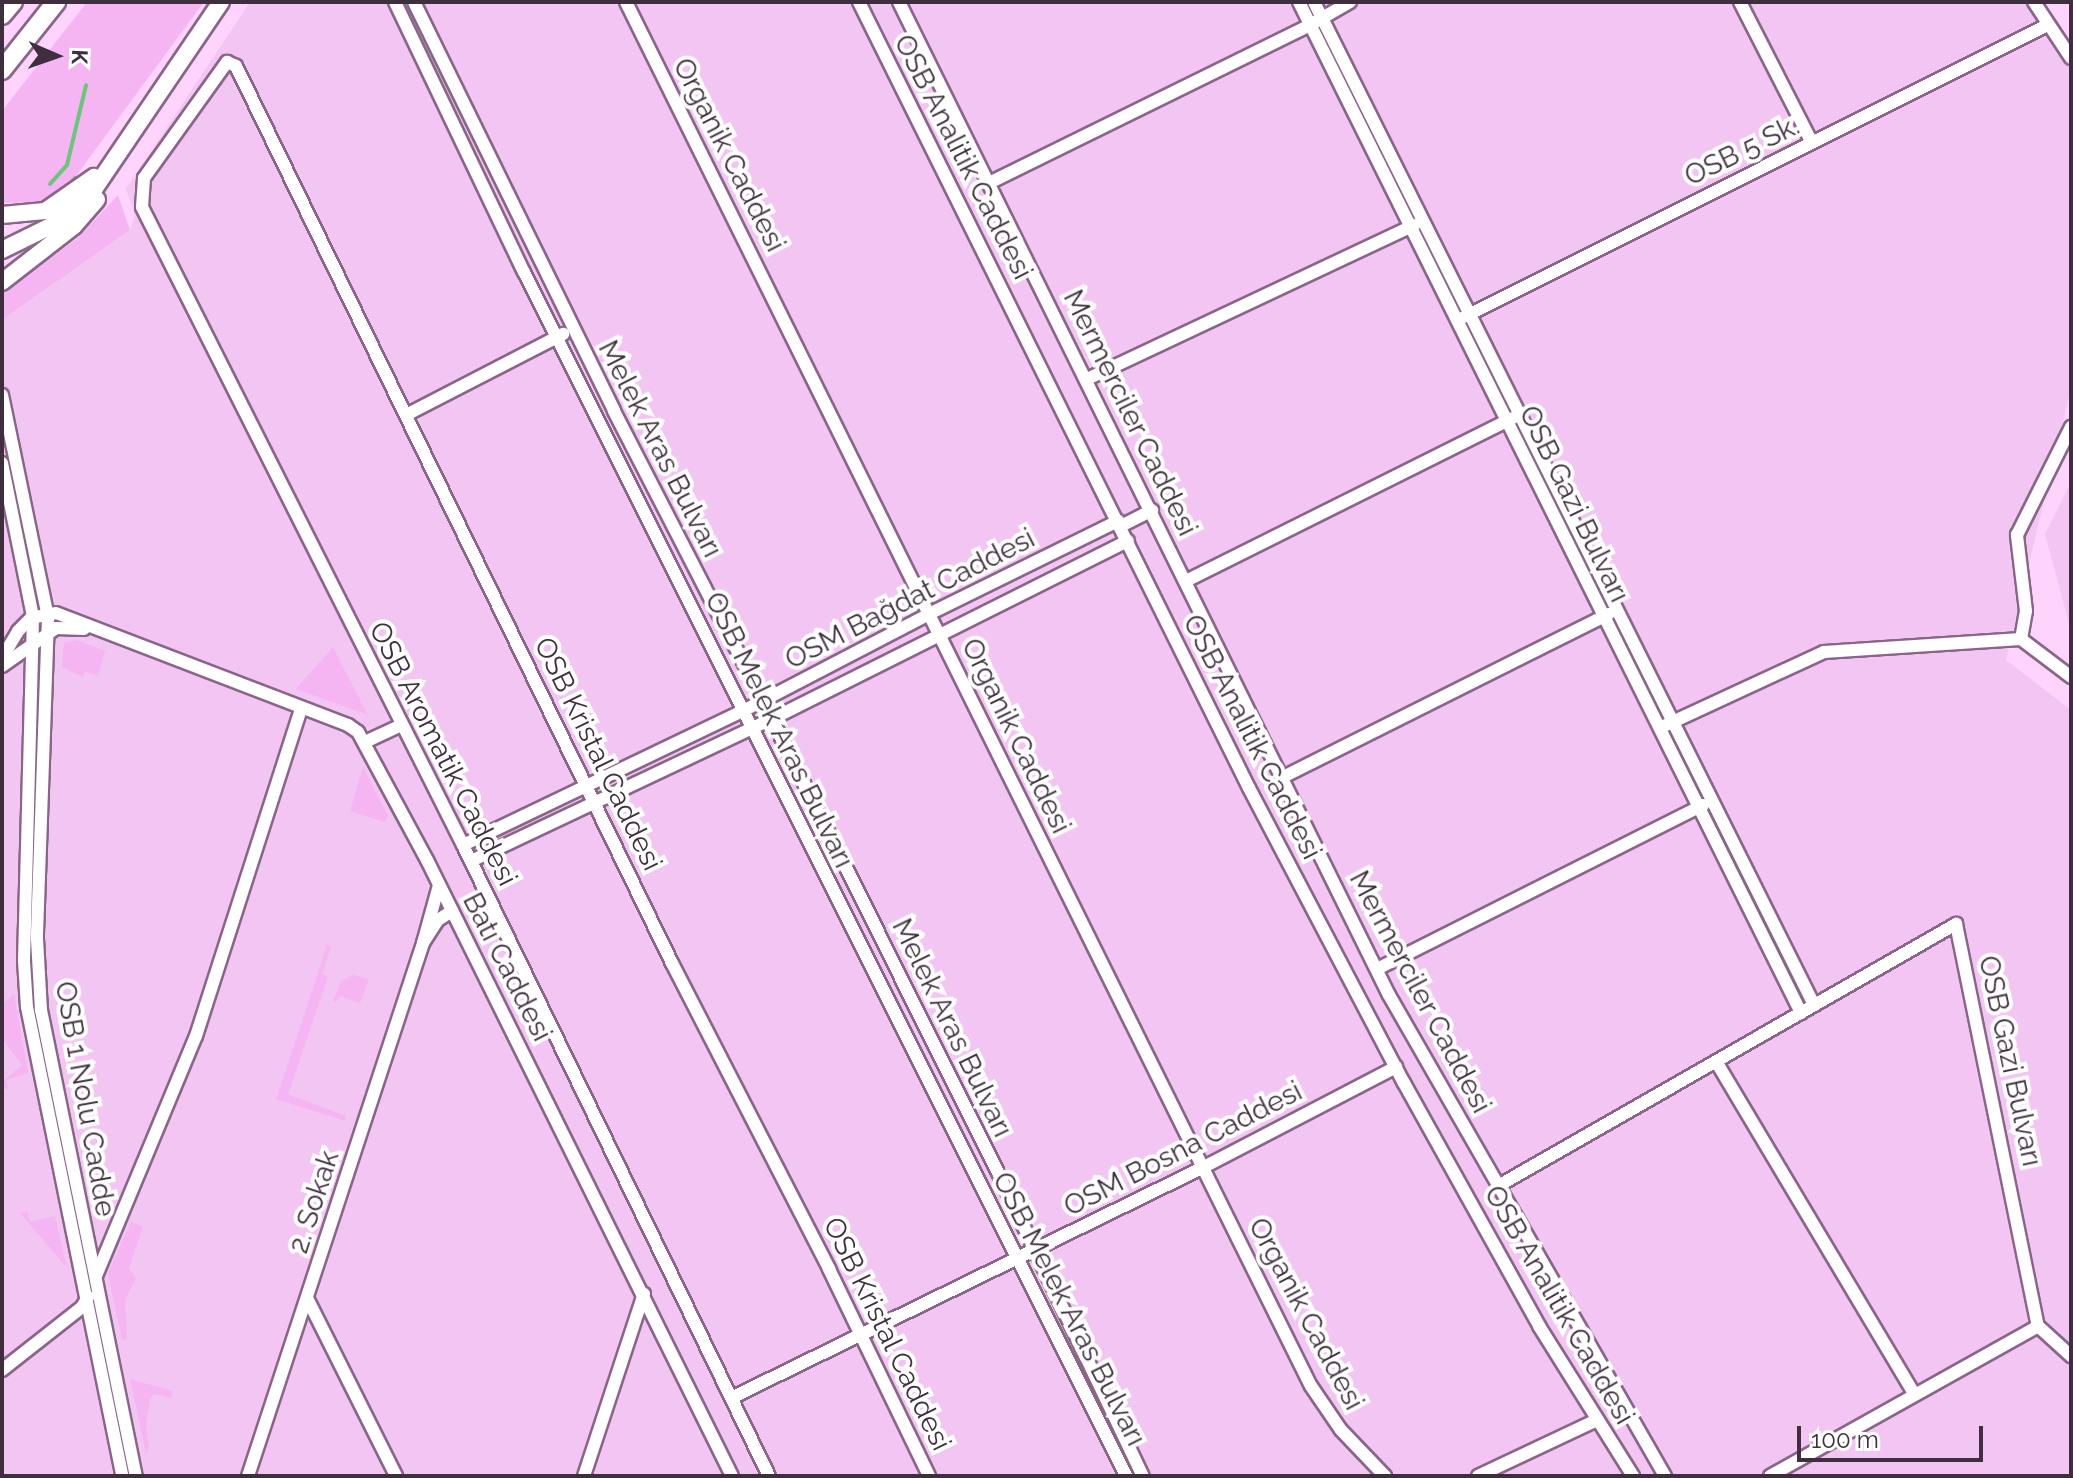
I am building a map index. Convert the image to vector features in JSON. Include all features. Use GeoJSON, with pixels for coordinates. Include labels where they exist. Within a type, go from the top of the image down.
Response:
{"type":"FeatureCollection","features":[{"type":"Feature","properties":{"kind":"highway"},"geometry":{"type":"LineString","coordinates":[[2,70],[56,2]]}},
{"type":"Feature","properties":{"kind":"main road"},"geometry":{"type":"LineString","coordinates":[[2,250],[39,234],[68,214],[101,181],[221,2]]}},
{"type":"Feature","properties":{"kind":"main road"},"geometry":{"type":"LineString","coordinates":[[2,215],[26,215],[61,203],[122,153]]}},
{"type":"Feature","properties":{"kind":"main road"},"geometry":{"type":"LineString","coordinates":[[2,282],[74,226],[98,200],[122,153]]}},
{"type":"Feature","properties":{"kind":"street","name":"OSB Melek Aras Bulvarı"},"geometry":{"type":"LineString","coordinates":[[395,2],[557,338],[1126,1476]]}},
{"type":"Feature","properties":{"kind":"street","name":"Melek Aras Bulvarı"},"geometry":{"type":"LineString","coordinates":[[414,2],[572,328],[772,719],[1035,1250],[1143,1476]]}},
{"type":"Feature","properties":{"kind":"street","name":"Organik Caddesi"},"geometry":{"type":"LineString","coordinates":[[626,2],[1202,1168],[1323,1406],[1341,1430],[1385,1476]]}},
{"type":"Feature","properties":{"kind":"street","name":"OSB Analitik Caddesi"},"geometry":{"type":"LineString","coordinates":[[859,2],[1249,788],[1396,1067],[1539,1326],[1633,1476]]}},
{"type":"Feature","properties":{"kind":"street","name":"Mermerciler Caddesi"},"geometry":{"type":"LineString","coordinates":[[899,2],[1377,969],[1665,1476]]}},
{"type":"Feature","properties":{"kind":"street","name":"OSB Gazi Bulvarı"},"geometry":{"type":"LineString","coordinates":[[1299,2],[1316,22],[1425,220],[1710,801],[1814,1005]]}},
{"type":"Feature","properties":{"kind":"street","name":"OSB Gazi Bulvarı"},"geometry":{"type":"LineString","coordinates":[[1314,2],[1316,22],[1411,228],[1801,1013],[1956,924],[2038,1326]]}},
{"type":"Feature","properties":{"kind":"street"},"geometry":{"type":"LineString","coordinates":[[989,183],[1316,22],[1350,2]]}},
{"type":"Feature","properties":{"kind":"street"},"geometry":{"type":"LineString","coordinates":[[1740,2],[1812,143]]}},
{"type":"Feature","properties":{"kind":"street"},"geometry":{"type":"LineString","coordinates":[[2034,2],[2071,58]]}},
{"type":"Feature","properties":{"kind":"street","name":"OSB 5 Sk."},"geometry":{"type":"LineString","coordinates":[[1458,320],[2048,25]]}},
{"type":"Feature","properties":{"kind":"street","name":"OSB Kristal Caddesi"},"geometry":{"type":"LineString","coordinates":[[222,64],[232,62],[236,66],[672,963],[862,1336],[929,1476]]}},
{"type":"Feature","properties":{"kind":"street","name":"OSB Aromatik Caddesi"},"geometry":{"type":"LineString","coordinates":[[222,64],[144,178],[142,207],[471,861],[769,1476]]}},
{"type":"Feature","properties":{"kind":"street"},"geometry":{"type":"LineString","coordinates":[[1087,379],[1425,220]]}},
{"type":"Feature","properties":{"kind":"street"},"geometry":{"type":"LineString","coordinates":[[406,415],[572,328]]}},
{"type":"Feature","properties":{"kind":"street","name":"OSB 1 Nolu Cadde"},"geometry":{"type":"LineString","coordinates":[[3,405],[42,637],[38,977],[48,1052],[93,1284],[136,1476]]}},
{"type":"Feature","properties":{"kind":"street"},"geometry":{"type":"LineString","coordinates":[[1186,581],[1519,415]]}},
{"type":"Feature","properties":{"kind":"street"},"geometry":{"type":"LineString","coordinates":[[2021,639],[2026,611],[2017,535],[2071,427]]}},
{"type":"Feature","properties":{"kind":"street","name":"OSB 1 Nolu Cadde"},"geometry":{"type":"LineString","coordinates":[[2,463],[40,615]]}},
{"type":"Feature","properties":{"kind":"street","name":"OSM Bağdat Caddesi"},"geometry":{"type":"LineString","coordinates":[[463,845],[762,702],[929,614],[1152,510]]}},
{"type":"Feature","properties":{"kind":"street","name":"OSM Bağdat Caddesi"},"geometry":{"type":"LineString","coordinates":[[471,861],[753,729],[1128,541]]}},
{"type":"Feature","properties":{"kind":"street"},"geometry":{"type":"LineString","coordinates":[[1283,777],[1616,610]]}},
{"type":"Feature","properties":{"kind":"street"},"geometry":{"type":"LineString","coordinates":[[2,658],[18,631],[40,615]]}},
{"type":"Feature","properties":{"kind":"street","name":"Batı Caddesi"},"geometry":{"type":"LineString","coordinates":[[40,615],[64,616],[348,725],[365,742],[644,1294],[732,1476]]}},
{"type":"Feature","properties":{"kind":"street","name":"Batı Caddesi"},"geometry":{"type":"LineString","coordinates":[[42,637],[64,626],[99,632]]}},
{"type":"Feature","properties":{"kind":"street"},"geometry":{"type":"LineString","coordinates":[[2,666],[42,637]]}},
{"type":"Feature","properties":{"kind":"street","name":"OSB 1 Nolu Cadde"},"geometry":{"type":"LineString","coordinates":[[42,637],[25,991],[33,1044],[122,1476]]}},
{"type":"Feature","properties":{"kind":"street"},"geometry":{"type":"LineString","coordinates":[[1659,728],[1824,652],[2021,639],[2071,677]]}},
{"type":"Feature","properties":{"kind":"street"},"geometry":{"type":"LineString","coordinates":[[2,1370],[85,1303],[196,1036],[301,708]]}},
{"type":"Feature","properties":{"kind":"street"},"geometry":{"type":"LineString","coordinates":[[365,742],[401,725]]}},
{"type":"Feature","properties":{"kind":"street"},"geometry":{"type":"LineString","coordinates":[[1377,969],[1710,801]]}},
{"type":"Feature","properties":{"kind":"street","name":"2. Sokak"},"geometry":{"type":"LineString","coordinates":[[248,1476],[423,943],[439,885]]}},
{"type":"Feature","properties":{"kind":"street","name":"2. Sokak"},"geometry":{"type":"LineString","coordinates":[[423,943],[438,920],[452,911]]}},
{"type":"Feature","properties":{"kind":"street"},"geometry":{"type":"LineString","coordinates":[[1498,1186],[1801,1013]]}},
{"type":"Feature","properties":{"kind":"street"},"geometry":{"type":"LineString","coordinates":[[1717,1063],[1914,1393]]}},
{"type":"Feature","properties":{"kind":"street","name":"OSM Bosna Caddesi"},"geometry":{"type":"LineString","coordinates":[[731,1398],[1202,1168],[1396,1067]]}},
{"type":"Feature","properties":{"kind":"street"},"geometry":{"type":"LineString","coordinates":[[88,1246],[113,1234]]}},
{"type":"Feature","properties":{"kind":"street"},"geometry":{"type":"LineString","coordinates":[[584,1476],[644,1294]]}},
{"type":"Feature","properties":{"kind":"street"},"geometry":{"type":"LineString","coordinates":[[307,1298],[396,1476]]}},
{"type":"Feature","properties":{"kind":"street"},"geometry":{"type":"LineString","coordinates":[[1770,1476],[2038,1326],[2071,1356]]}},
{"type":"Feature","properties":{"kind":"street"},"geometry":{"type":"LineString","coordinates":[[1478,1476],[1597,1420]]}},
{"type":"Feature","properties":{"kind":"shaded area"},"geometry":{"type":"Polygon","coordinates":[[[87,2],[204,2],[68,187],[43,202],[2,203],[2,111],[87,2]]]}},
{"type":"Feature","properties":{"kind":"shaded area"},"geometry":{"type":"Polygon","coordinates":[[[250,2],[2043,2],[2065,38],[2071,69],[2071,388],[2006,660],[2071,710],[2071,1476],[2,1476],[2,320],[130,230],[135,215],[126,189],[250,2]]]}},
{"type":"Feature","properties":{"kind":"shaded area"},"geometry":{"type":"Polygon","coordinates":[[[118,195],[130,230],[2,320],[2,293],[78,238],[118,195]]]}},
{"type":"Feature","properties":{"kind":"shaded area"},"geometry":{"type":"Polygon","coordinates":[[[2071,482],[2071,631],[2045,534],[2071,482]]]}},
{"type":"Feature","properties":{"kind":"shaded area"},"geometry":{"type":"Polygon","coordinates":[[[77,640],[105,651],[98,676],[85,671],[83,677],[62,667],[64,643],[77,640]]]}},
{"type":"Feature","properties":{"kind":"shaded area"},"geometry":{"type":"Polygon","coordinates":[[[333,647],[343,667],[368,715],[296,689],[333,647]]]}},
{"type":"Feature","properties":{"kind":"shaded area"},"geometry":{"type":"Polygon","coordinates":[[[363,767],[388,816],[384,822],[350,811],[363,767]]]}},
{"type":"Feature","properties":{"kind":"shaded area"},"geometry":{"type":"Polygon","coordinates":[[[327,945],[331,947],[322,974],[328,977],[288,1094],[346,1116],[345,1121],[276,1099],[327,945]]]}},
{"type":"Feature","properties":{"kind":"shaded area"},"geometry":{"type":"Polygon","coordinates":[[[353,975],[369,979],[360,1003],[340,996],[336,1002],[333,1001],[341,981],[353,975]]]}},
{"type":"Feature","properties":{"kind":"shaded area"},"geometry":{"type":"Polygon","coordinates":[[[14,994],[28,1073],[6,1080],[8,1089],[2,1090],[2,1082],[22,1065],[2,1038],[2,1005],[14,994]]]}},
{"type":"Feature","properties":{"kind":"shaded area"},"geometry":{"type":"Polygon","coordinates":[[[27,1212],[30,1222],[55,1216],[67,1268],[20,1213],[27,1212]]]}},
{"type":"Feature","properties":{"kind":"shaded area"},"geometry":{"type":"Polygon","coordinates":[[[131,1222],[143,1227],[129,1268],[136,1278],[125,1300],[127,1339],[122,1340],[108,1273],[131,1222]]]}},
{"type":"Feature","properties":{"kind":"shaded area"},"geometry":{"type":"Polygon","coordinates":[[[130,1379],[173,1391],[171,1398],[155,1394],[150,1398],[146,1424],[149,1448],[146,1454],[130,1379]]]}},
{"type":"Feature","properties":{"kind":"waterway"},"geometry":{"type":"LineString","coordinates":[[50,184],[67,165],[86,85]]}},
{"type":"Feature","properties":{"kind":"waterway"},"geometry":{"type":"LineString","coordinates":[[67,187],[75,178]]}}]}
